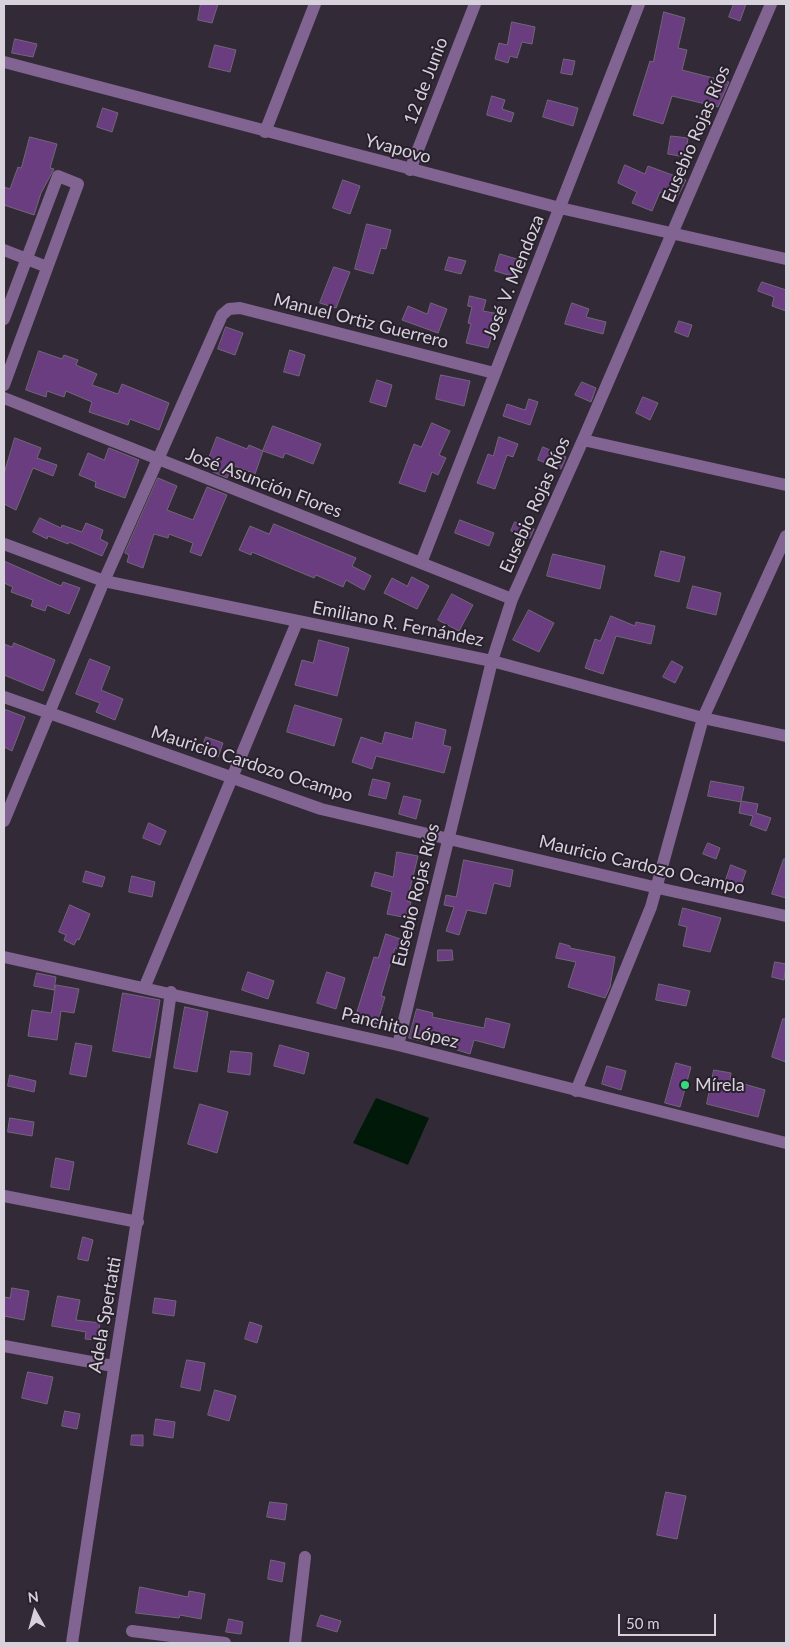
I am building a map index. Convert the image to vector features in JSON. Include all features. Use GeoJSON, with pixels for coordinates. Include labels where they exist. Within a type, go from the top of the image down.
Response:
{"type":"FeatureCollection","features":[{"type":"Feature","properties":{"kind":"street"},"geometry":{"type":"LineString","coordinates":[[265,132],[315,4]]}},
{"type":"Feature","properties":{"kind":"street","name":"12 de Junio"},"geometry":{"type":"LineString","coordinates":[[410,170],[475,4]]}},
{"type":"Feature","properties":{"kind":"street","name":"José V. Mendoza"},"geometry":{"type":"LineString","coordinates":[[421,563],[639,4]]}},
{"type":"Feature","properties":{"kind":"street","name":"Eusebio Rojas Ríos"},"geometry":{"type":"LineString","coordinates":[[398,1045],[492,661],[512,599],[772,4]]}},
{"type":"Feature","properties":{"kind":"street","name":"Yvapovo"},"geometry":{"type":"LineString","coordinates":[[4,62],[560,208],[786,260]]}},
{"type":"Feature","properties":{"kind":"street"},"geometry":{"type":"LineString","coordinates":[[4,319],[58,176],[78,184],[4,384]]}},
{"type":"Feature","properties":{"kind":"street"},"geometry":{"type":"LineString","coordinates":[[4,250],[47,267]]}},
{"type":"Feature","properties":{"kind":"street","name":"Manuel Ortiz Guerrero"},"geometry":{"type":"LineString","coordinates":[[157,460],[222,315],[229,308],[240,308],[494,374]]}},
{"type":"Feature","properties":{"kind":"street","name":"José Asunción Flores"},"geometry":{"type":"LineString","coordinates":[[4,398],[512,599]]}},
{"type":"Feature","properties":{"kind":"street"},"geometry":{"type":"LineString","coordinates":[[583,440],[786,485]]}},
{"type":"Feature","properties":{"kind":"street"},"geometry":{"type":"LineString","coordinates":[[4,820],[157,460]]}},
{"type":"Feature","properties":{"kind":"street"},"geometry":{"type":"LineString","coordinates":[[576,1091],[658,888],[703,718],[786,536]]}},
{"type":"Feature","properties":{"kind":"street","name":"Emiliano R. Fernández"},"geometry":{"type":"LineString","coordinates":[[4,544],[104,581],[492,661],[703,718],[786,736]]}},
{"type":"Feature","properties":{"kind":"street"},"geometry":{"type":"LineString","coordinates":[[145,986],[297,622]]}},
{"type":"Feature","properties":{"kind":"street","name":"Mauricio Cardozo Ocampo"},"geometry":{"type":"LineString","coordinates":[[4,697],[321,809],[786,916]]}},
{"type":"Feature","properties":{"kind":"street","name":"Panchito López"},"geometry":{"type":"LineString","coordinates":[[4,957],[145,986],[398,1045],[786,1143]]}},
{"type":"Feature","properties":{"kind":"street","name":"Adela Spertatti"},"geometry":{"type":"LineString","coordinates":[[72,1643],[113,1366],[138,1222],[171,992]]}},
{"type":"Feature","properties":{"kind":"street"},"geometry":{"type":"LineString","coordinates":[[4,1196],[138,1222]]}},
{"type":"Feature","properties":{"kind":"street"},"geometry":{"type":"LineString","coordinates":[[4,1346],[113,1366]]}},
{"type":"Feature","properties":{"kind":"street"},"geometry":{"type":"LineString","coordinates":[[295,1643],[305,1557]]}},
{"type":"Feature","properties":{"kind":"street"},"geometry":{"type":"LineString","coordinates":[[132,1631],[225,1643]]}},
{"type":"Feature","properties":{"kind":"shaded area"},"geometry":{"type":"Polygon","coordinates":[[[376,1098],[429,1118],[408,1165],[353,1143],[376,1098]]]}},
{"type":"Feature","properties":{"kind":"building"},"geometry":{"type":"Polygon","coordinates":[[[201,4],[218,4],[212,23],[198,20],[201,4]]]}},
{"type":"Feature","properties":{"kind":"building"},"geometry":{"type":"Polygon","coordinates":[[[734,4],[746,4],[740,21],[729,17],[734,4]]]}},
{"type":"Feature","properties":{"kind":"building"},"geometry":{"type":"Polygon","coordinates":[[[664,12],[685,18],[678,48],[687,50],[682,70],[729,82],[718,107],[672,96],[663,124],[633,115],[650,61],[653,62],[664,12]]]}},
{"type":"Feature","properties":{"kind":"building"},"geometry":{"type":"Polygon","coordinates":[[[512,22],[535,27],[532,44],[522,42],[517,58],[510,56],[508,63],[495,59],[499,43],[507,45],[512,22]]]}},
{"type":"Feature","properties":{"kind":"building"},"geometry":{"type":"Polygon","coordinates":[[[15,39],[37,44],[33,57],[12,53],[15,39]]]}},
{"type":"Feature","properties":{"kind":"building"},"geometry":{"type":"Polygon","coordinates":[[[215,45],[236,50],[230,72],[209,67],[215,45]]]}},
{"type":"Feature","properties":{"kind":"building"},"geometry":{"type":"Polygon","coordinates":[[[564,59],[575,61],[572,75],[561,73],[564,59]]]}},
{"type":"Feature","properties":{"kind":"building"},"geometry":{"type":"Polygon","coordinates":[[[492,96],[505,100],[502,109],[514,113],[511,122],[487,115],[492,96]]]}},
{"type":"Feature","properties":{"kind":"building"},"geometry":{"type":"Polygon","coordinates":[[[548,100],[578,108],[573,126],[543,117],[548,100]]]}},
{"type":"Feature","properties":{"kind":"building"},"geometry":{"type":"Polygon","coordinates":[[[103,108],[118,113],[112,132],[97,127],[103,108]]]}},
{"type":"Feature","properties":{"kind":"building"},"geometry":{"type":"Polygon","coordinates":[[[671,136],[688,138],[685,157],[668,154],[671,136]]]}},
{"type":"Feature","properties":{"kind":"building"},"geometry":{"type":"Polygon","coordinates":[[[30,137],[57,144],[50,168],[54,169],[41,193],[34,215],[4,205],[4,187],[10,189],[18,167],[21,168],[30,137]]]}},
{"type":"Feature","properties":{"kind":"building"},"geometry":{"type":"Polygon","coordinates":[[[625,165],[645,174],[648,166],[686,180],[676,200],[660,192],[652,211],[632,203],[637,192],[618,183],[625,165]]]}},
{"type":"Feature","properties":{"kind":"building"},"geometry":{"type":"Polygon","coordinates":[[[343,180],[360,186],[350,214],[333,208],[343,180]]]}},
{"type":"Feature","properties":{"kind":"building"},"geometry":{"type":"Polygon","coordinates":[[[367,224],[391,230],[386,249],[381,248],[373,274],[355,269],[367,224]]]}},
{"type":"Feature","properties":{"kind":"building"},"geometry":{"type":"Polygon","coordinates":[[[500,254],[520,260],[515,277],[495,271],[500,254]]]}},
{"type":"Feature","properties":{"kind":"building"},"geometry":{"type":"Polygon","coordinates":[[[449,257],[466,261],[461,274],[445,270],[449,257]]]}},
{"type":"Feature","properties":{"kind":"building"},"geometry":{"type":"Polygon","coordinates":[[[334,267],[350,272],[336,308],[320,303],[334,267]]]}},
{"type":"Feature","properties":{"kind":"building"},"geometry":{"type":"Polygon","coordinates":[[[762,282],[786,290],[786,311],[772,306],[774,297],[758,291],[762,282]]]}},
{"type":"Feature","properties":{"kind":"building"},"geometry":{"type":"Polygon","coordinates":[[[470,296],[486,300],[483,311],[499,314],[488,348],[466,343],[471,324],[468,323],[472,307],[468,306],[470,296]]]}},
{"type":"Feature","properties":{"kind":"building"},"geometry":{"type":"Polygon","coordinates":[[[431,303],[447,309],[438,333],[402,320],[408,306],[427,314],[431,303]]]}},
{"type":"Feature","properties":{"kind":"building"},"geometry":{"type":"Polygon","coordinates":[[[572,303],[589,309],[586,317],[606,322],[603,334],[565,324],[572,303]]]}},
{"type":"Feature","properties":{"kind":"building"},"geometry":{"type":"Polygon","coordinates":[[[679,321],[692,325],[688,337],[675,332],[679,321]]]}},
{"type":"Feature","properties":{"kind":"building"},"geometry":{"type":"Polygon","coordinates":[[[226,327],[243,333],[235,355],[218,349],[226,327]]]}},
{"type":"Feature","properties":{"kind":"building"},"geometry":{"type":"Polygon","coordinates":[[[290,350],[305,355],[299,376],[284,372],[290,350]]]}},
{"type":"Feature","properties":{"kind":"building"},"geometry":{"type":"Polygon","coordinates":[[[39,351],[62,359],[64,355],[78,360],[76,365],[97,374],[92,385],[118,394],[122,384],[169,403],[159,430],[130,419],[128,425],[89,412],[92,402],[66,391],[64,397],[47,391],[46,397],[26,390],[39,351]]]}},
{"type":"Feature","properties":{"kind":"building"},"geometry":{"type":"Polygon","coordinates":[[[441,375],[470,381],[464,406],[436,399],[441,375]]]}},
{"type":"Feature","properties":{"kind":"building"},"geometry":{"type":"Polygon","coordinates":[[[377,380],[392,385],[386,407],[370,402],[377,380]]]}},
{"type":"Feature","properties":{"kind":"building"},"geometry":{"type":"Polygon","coordinates":[[[582,382],[596,388],[591,402],[575,395],[582,382]]]}},
{"type":"Feature","properties":{"kind":"building"},"geometry":{"type":"Polygon","coordinates":[[[643,397],[658,403],[650,420],[636,413],[643,397]]]}},
{"type":"Feature","properties":{"kind":"building"},"geometry":{"type":"Polygon","coordinates":[[[529,399],[538,402],[530,425],[503,416],[507,404],[525,410],[529,399]]]}},
{"type":"Feature","properties":{"kind":"building"},"geometry":{"type":"Polygon","coordinates":[[[432,423],[450,431],[439,455],[446,458],[438,475],[432,472],[425,492],[399,483],[414,444],[421,447],[432,423]]]}},
{"type":"Feature","properties":{"kind":"building"},"geometry":{"type":"Polygon","coordinates":[[[273,426],[321,444],[313,464],[285,453],[283,458],[263,451],[273,426]]]}},
{"type":"Feature","properties":{"kind":"building"},"geometry":{"type":"Polygon","coordinates":[[[217,437],[247,449],[249,445],[263,451],[255,474],[232,465],[227,478],[213,472],[215,469],[206,466],[217,437]]]}},
{"type":"Feature","properties":{"kind":"building"},"geometry":{"type":"Polygon","coordinates":[[[499,437],[518,444],[513,457],[507,455],[495,489],[477,483],[488,454],[493,456],[499,437]]]}},
{"type":"Feature","properties":{"kind":"building"},"geometry":{"type":"Polygon","coordinates":[[[15,438],[41,448],[37,458],[57,465],[53,476],[33,468],[16,510],[4,504],[4,474],[15,438]]]}},
{"type":"Feature","properties":{"kind":"building"},"geometry":{"type":"Polygon","coordinates":[[[543,447],[566,457],[561,469],[538,460],[543,447]]]}},
{"type":"Feature","properties":{"kind":"building"},"geometry":{"type":"Polygon","coordinates":[[[109,448],[139,460],[125,498],[95,487],[96,482],[79,475],[88,453],[104,460],[109,448]]]}},
{"type":"Feature","properties":{"kind":"building"},"geometry":{"type":"Polygon","coordinates":[[[158,478],[177,486],[167,510],[193,520],[207,487],[227,495],[201,556],[190,552],[193,543],[169,534],[168,538],[154,534],[143,568],[127,562],[129,555],[125,553],[158,478]]]}},
{"type":"Feature","properties":{"kind":"building"},"geometry":{"type":"Polygon","coordinates":[[[40,518],[61,528],[62,525],[82,532],[86,523],[103,530],[100,539],[108,543],[102,556],[69,542],[68,544],[48,536],[47,539],[33,532],[40,518]]]}},
{"type":"Feature","properties":{"kind":"building"},"geometry":{"type":"Polygon","coordinates":[[[460,520],[494,533],[489,546],[455,533],[460,520]]]}},
{"type":"Feature","properties":{"kind":"building"},"geometry":{"type":"Polygon","coordinates":[[[515,522],[534,529],[530,538],[511,531],[515,522]]]}},
{"type":"Feature","properties":{"kind":"building"},"geometry":{"type":"Polygon","coordinates":[[[274,524],[356,558],[352,566],[371,576],[364,590],[346,580],[343,587],[316,575],[314,578],[252,552],[251,555],[239,550],[250,526],[269,534],[274,524]]]}},
{"type":"Feature","properties":{"kind":"building"},"geometry":{"type":"Polygon","coordinates":[[[661,551],[685,557],[679,582],[655,576],[661,551]]]}},
{"type":"Feature","properties":{"kind":"building"},"geometry":{"type":"Polygon","coordinates":[[[553,554],[605,566],[600,589],[547,576],[553,554]]]}},
{"type":"Feature","properties":{"kind":"building"},"geometry":{"type":"Polygon","coordinates":[[[4,561],[61,586],[63,582],[80,588],[69,614],[47,605],[45,611],[31,606],[33,600],[11,592],[13,587],[4,583],[4,561]]]}},
{"type":"Feature","properties":{"kind":"building"},"geometry":{"type":"Polygon","coordinates":[[[412,577],[429,586],[417,609],[384,593],[392,578],[407,586],[412,577]]]}},
{"type":"Feature","properties":{"kind":"building"},"geometry":{"type":"Polygon","coordinates":[[[693,586],[721,593],[716,615],[687,608],[693,586]]]}},
{"type":"Feature","properties":{"kind":"building"},"geometry":{"type":"Polygon","coordinates":[[[452,594],[473,605],[459,631],[438,620],[452,594]]]}},
{"type":"Feature","properties":{"kind":"building"},"geometry":{"type":"Polygon","coordinates":[[[529,610],[554,623],[539,652],[513,640],[529,610]]]}},
{"type":"Feature","properties":{"kind":"building"},"geometry":{"type":"Polygon","coordinates":[[[611,616],[635,626],[636,622],[655,626],[651,644],[616,636],[603,674],[585,668],[595,639],[600,641],[611,616]]]}},
{"type":"Feature","properties":{"kind":"building"},"geometry":{"type":"Polygon","coordinates":[[[319,640],[349,648],[337,696],[295,685],[302,660],[313,663],[319,640]]]}},
{"type":"Feature","properties":{"kind":"building"},"geometry":{"type":"Polygon","coordinates":[[[14,643],[55,660],[43,691],[4,675],[4,644],[12,647],[14,643]]]}},
{"type":"Feature","properties":{"kind":"building"},"geometry":{"type":"Polygon","coordinates":[[[90,659],[110,667],[101,690],[123,699],[115,720],[96,712],[100,703],[76,694],[90,659]]]}},
{"type":"Feature","properties":{"kind":"building"},"geometry":{"type":"Polygon","coordinates":[[[672,661],[683,667],[675,683],[663,677],[672,661]]]}},
{"type":"Feature","properties":{"kind":"building"},"geometry":{"type":"Polygon","coordinates":[[[295,705],[342,719],[334,746],[287,732],[295,705]]]}},
{"type":"Feature","properties":{"kind":"building"},"geometry":{"type":"Polygon","coordinates":[[[4,709],[25,717],[12,751],[4,747],[4,709]]]}},
{"type":"Feature","properties":{"kind":"building"},"geometry":{"type":"Polygon","coordinates":[[[416,722],[446,730],[443,745],[451,747],[444,773],[376,756],[372,769],[352,762],[361,737],[382,744],[385,732],[412,739],[416,722]]]}},
{"type":"Feature","properties":{"kind":"building"},"geometry":{"type":"Polygon","coordinates":[[[206,737],[223,743],[218,757],[201,751],[206,737]]]}},
{"type":"Feature","properties":{"kind":"building"},"geometry":{"type":"Polygon","coordinates":[[[373,779],[390,783],[386,799],[369,795],[373,779]]]}},
{"type":"Feature","properties":{"kind":"building"},"geometry":{"type":"Polygon","coordinates":[[[711,781],[744,787],[741,801],[758,804],[756,813],[771,818],[766,831],[750,825],[753,816],[739,813],[741,802],[708,796],[711,781]]]}},
{"type":"Feature","properties":{"kind":"building"},"geometry":{"type":"Polygon","coordinates":[[[404,796],[421,800],[416,819],[399,814],[404,796]]]}},
{"type":"Feature","properties":{"kind":"building"},"geometry":{"type":"Polygon","coordinates":[[[149,823],[166,831],[160,845],[143,838],[149,823]]]}},
{"type":"Feature","properties":{"kind":"building"},"geometry":{"type":"Polygon","coordinates":[[[708,843],[720,848],[716,859],[703,854],[708,843]]]}},
{"type":"Feature","properties":{"kind":"building"},"geometry":{"type":"Polygon","coordinates":[[[397,852],[418,856],[407,901],[411,902],[408,918],[387,914],[392,892],[371,886],[375,872],[393,877],[397,852]]]}},
{"type":"Feature","properties":{"kind":"building"},"geometry":{"type":"Polygon","coordinates":[[[784,859],[786,859],[786,898],[772,894],[784,859]]]}},
{"type":"Feature","properties":{"kind":"building"},"geometry":{"type":"Polygon","coordinates":[[[464,860],[513,870],[510,887],[494,883],[486,914],[467,910],[459,935],[446,931],[454,907],[444,905],[446,895],[456,897],[464,860]]]}},
{"type":"Feature","properties":{"kind":"building"},"geometry":{"type":"Polygon","coordinates":[[[731,865],[746,871],[741,885],[726,880],[731,865]]]}},
{"type":"Feature","properties":{"kind":"building"},"geometry":{"type":"Polygon","coordinates":[[[86,871],[105,877],[102,887],[83,882],[86,871]]]}},
{"type":"Feature","properties":{"kind":"building"},"geometry":{"type":"Polygon","coordinates":[[[132,876],[155,882],[152,897],[129,892],[132,876]]]}},
{"type":"Feature","properties":{"kind":"building"},"geometry":{"type":"Polygon","coordinates":[[[70,905],[90,914],[79,940],[77,939],[74,945],[64,940],[66,935],[59,932],[70,905]]]}},
{"type":"Feature","properties":{"kind":"building"},"geometry":{"type":"Polygon","coordinates":[[[683,908],[721,918],[710,952],[683,946],[687,927],[679,925],[683,908]]]}},
{"type":"Feature","properties":{"kind":"building"},"geometry":{"type":"Polygon","coordinates":[[[386,934],[403,940],[400,950],[395,948],[381,996],[385,997],[377,1024],[355,1018],[374,957],[378,958],[386,934]]]}},
{"type":"Feature","properties":{"kind":"building"},"geometry":{"type":"Polygon","coordinates":[[[560,943],[570,946],[570,948],[615,957],[610,987],[605,998],[568,987],[576,962],[556,958],[560,943]]]}},
{"type":"Feature","properties":{"kind":"building"},"geometry":{"type":"Polygon","coordinates":[[[438,950],[452,950],[453,960],[438,961],[438,950]]]}},
{"type":"Feature","properties":{"kind":"building"},"geometry":{"type":"Polygon","coordinates":[[[775,962],[786,964],[784,980],[772,977],[775,962]]]}},
{"type":"Feature","properties":{"kind":"building"},"geometry":{"type":"Polygon","coordinates":[[[248,972],[274,981],[268,999],[242,990],[248,972]]]}},
{"type":"Feature","properties":{"kind":"building"},"geometry":{"type":"Polygon","coordinates":[[[327,972],[345,978],[336,1009],[317,1003],[327,972]]]}},
{"type":"Feature","properties":{"kind":"building"},"geometry":{"type":"Polygon","coordinates":[[[37,973],[56,977],[54,990],[34,986],[37,973]]]}},
{"type":"Feature","properties":{"kind":"building"},"geometry":{"type":"Polygon","coordinates":[[[659,984],[690,991],[686,1006],[656,1000],[659,984]]]}},
{"type":"Feature","properties":{"kind":"building"},"geometry":{"type":"Polygon","coordinates":[[[56,985],[79,989],[74,1013],[61,1011],[57,1040],[28,1036],[32,1010],[51,1013],[56,985]]]}},
{"type":"Feature","properties":{"kind":"building"},"geometry":{"type":"Polygon","coordinates":[[[123,993],[160,1000],[150,1058],[113,1051],[123,993]]]}},
{"type":"Feature","properties":{"kind":"building"},"geometry":{"type":"Polygon","coordinates":[[[185,1007],[208,1012],[197,1072],[174,1068],[185,1007]]]}},
{"type":"Feature","properties":{"kind":"building"},"geometry":{"type":"Polygon","coordinates":[[[417,1009],[433,1013],[432,1017],[484,1028],[486,1018],[510,1024],[504,1048],[474,1040],[470,1054],[454,1049],[456,1042],[427,1035],[425,1042],[409,1038],[417,1009]]]}},
{"type":"Feature","properties":{"kind":"building"},"geometry":{"type":"Polygon","coordinates":[[[783,1019],[786,1019],[786,1062],[772,1057],[783,1019]]]}},
{"type":"Feature","properties":{"kind":"building"},"geometry":{"type":"Polygon","coordinates":[[[76,1043],[92,1046],[86,1077],[70,1074],[76,1043]]]}},
{"type":"Feature","properties":{"kind":"building"},"geometry":{"type":"Polygon","coordinates":[[[280,1045],[309,1053],[304,1074],[274,1066],[280,1045]]]}},
{"type":"Feature","properties":{"kind":"building"},"geometry":{"type":"Polygon","coordinates":[[[231,1051],[252,1053],[250,1075],[228,1072],[231,1051]]]}},
{"type":"Feature","properties":{"kind":"building"},"geometry":{"type":"Polygon","coordinates":[[[676,1063],[691,1067],[680,1107],[665,1103],[676,1063]]]}},
{"type":"Feature","properties":{"kind":"building"},"geometry":{"type":"Polygon","coordinates":[[[607,1066],[626,1071],[621,1090],[602,1084],[607,1066]]]}},
{"type":"Feature","properties":{"kind":"building"},"geometry":{"type":"Polygon","coordinates":[[[714,1070],[731,1073],[730,1080],[765,1090],[758,1117],[707,1104],[714,1070]]]}},
{"type":"Feature","properties":{"kind":"building"},"geometry":{"type":"Polygon","coordinates":[[[10,1075],[36,1081],[34,1092],[8,1086],[10,1075]]]}},
{"type":"Feature","properties":{"kind":"building"},"geometry":{"type":"Polygon","coordinates":[[[200,1104],[228,1112],[217,1153],[188,1144],[200,1104]]]}},
{"type":"Feature","properties":{"kind":"building"},"geometry":{"type":"Polygon","coordinates":[[[10,1118],[34,1122],[32,1136],[8,1132],[10,1118]]]}},
{"type":"Feature","properties":{"kind":"building"},"geometry":{"type":"Polygon","coordinates":[[[56,1158],[74,1162],[69,1190],[51,1187],[56,1158]]]}},
{"type":"Feature","properties":{"kind":"building"},"geometry":{"type":"Polygon","coordinates":[[[83,1237],[93,1240],[88,1261],[78,1259],[83,1237]]]}},
{"type":"Feature","properties":{"kind":"building"},"geometry":{"type":"Polygon","coordinates":[[[12,1288],[29,1291],[24,1320],[4,1316],[4,1297],[10,1298],[12,1288]]]}},
{"type":"Feature","properties":{"kind":"building"},"geometry":{"type":"Polygon","coordinates":[[[58,1296],[80,1300],[76,1320],[100,1323],[97,1340],[85,1339],[86,1332],[52,1326],[58,1296]]]}},
{"type":"Feature","properties":{"kind":"building"},"geometry":{"type":"Polygon","coordinates":[[[155,1298],[176,1301],[174,1316],[153,1313],[155,1298]]]}},
{"type":"Feature","properties":{"kind":"building"},"geometry":{"type":"Polygon","coordinates":[[[250,1322],[262,1326],[257,1343],[245,1339],[250,1322]]]}},
{"type":"Feature","properties":{"kind":"building"},"geometry":{"type":"Polygon","coordinates":[[[187,1360],[205,1363],[200,1391],[181,1387],[187,1360]]]}},
{"type":"Feature","properties":{"kind":"building"},"geometry":{"type":"Polygon","coordinates":[[[28,1372],[53,1377],[47,1404],[22,1398],[28,1372]]]}},
{"type":"Feature","properties":{"kind":"building"},"geometry":{"type":"Polygon","coordinates":[[[215,1390],[236,1396],[229,1421],[208,1415],[215,1390]]]}},
{"type":"Feature","properties":{"kind":"building"},"geometry":{"type":"Polygon","coordinates":[[[65,1411],[80,1414],[77,1429],[62,1426],[65,1411]]]}},
{"type":"Feature","properties":{"kind":"building"},"geometry":{"type":"Polygon","coordinates":[[[156,1419],[175,1422],[173,1438],[154,1435],[156,1419]]]}},
{"type":"Feature","properties":{"kind":"building"},"geometry":{"type":"Polygon","coordinates":[[[132,1435],[143,1435],[143,1446],[131,1445],[132,1435]]]}},
{"type":"Feature","properties":{"kind":"building"},"geometry":{"type":"Polygon","coordinates":[[[666,1492],[686,1496],[677,1539],[657,1535],[666,1492]]]}},
{"type":"Feature","properties":{"kind":"building"},"geometry":{"type":"Polygon","coordinates":[[[270,1502],[287,1504],[285,1520],[267,1517],[270,1502]]]}},
{"type":"Feature","properties":{"kind":"building"},"geometry":{"type":"Polygon","coordinates":[[[271,1560],[285,1563],[282,1582],[268,1579],[271,1560]]]}},
{"type":"Feature","properties":{"kind":"building"},"geometry":{"type":"Polygon","coordinates":[[[140,1587],[188,1597],[189,1591],[205,1594],[201,1619],[180,1615],[179,1618],[136,1613],[140,1587]]]}},
{"type":"Feature","properties":{"kind":"building"},"geometry":{"type":"Polygon","coordinates":[[[321,1615],[341,1621],[337,1632],[317,1626],[321,1615]]]}},
{"type":"Feature","properties":{"kind":"building"},"geometry":{"type":"Polygon","coordinates":[[[229,1619],[243,1622],[241,1634],[226,1632],[229,1619]]]}},
{"type":"Feature","properties":{"kind":"place","name":"Mírela"},"geometry":{"type":"Point","coordinates":[685,1085]}}]}
